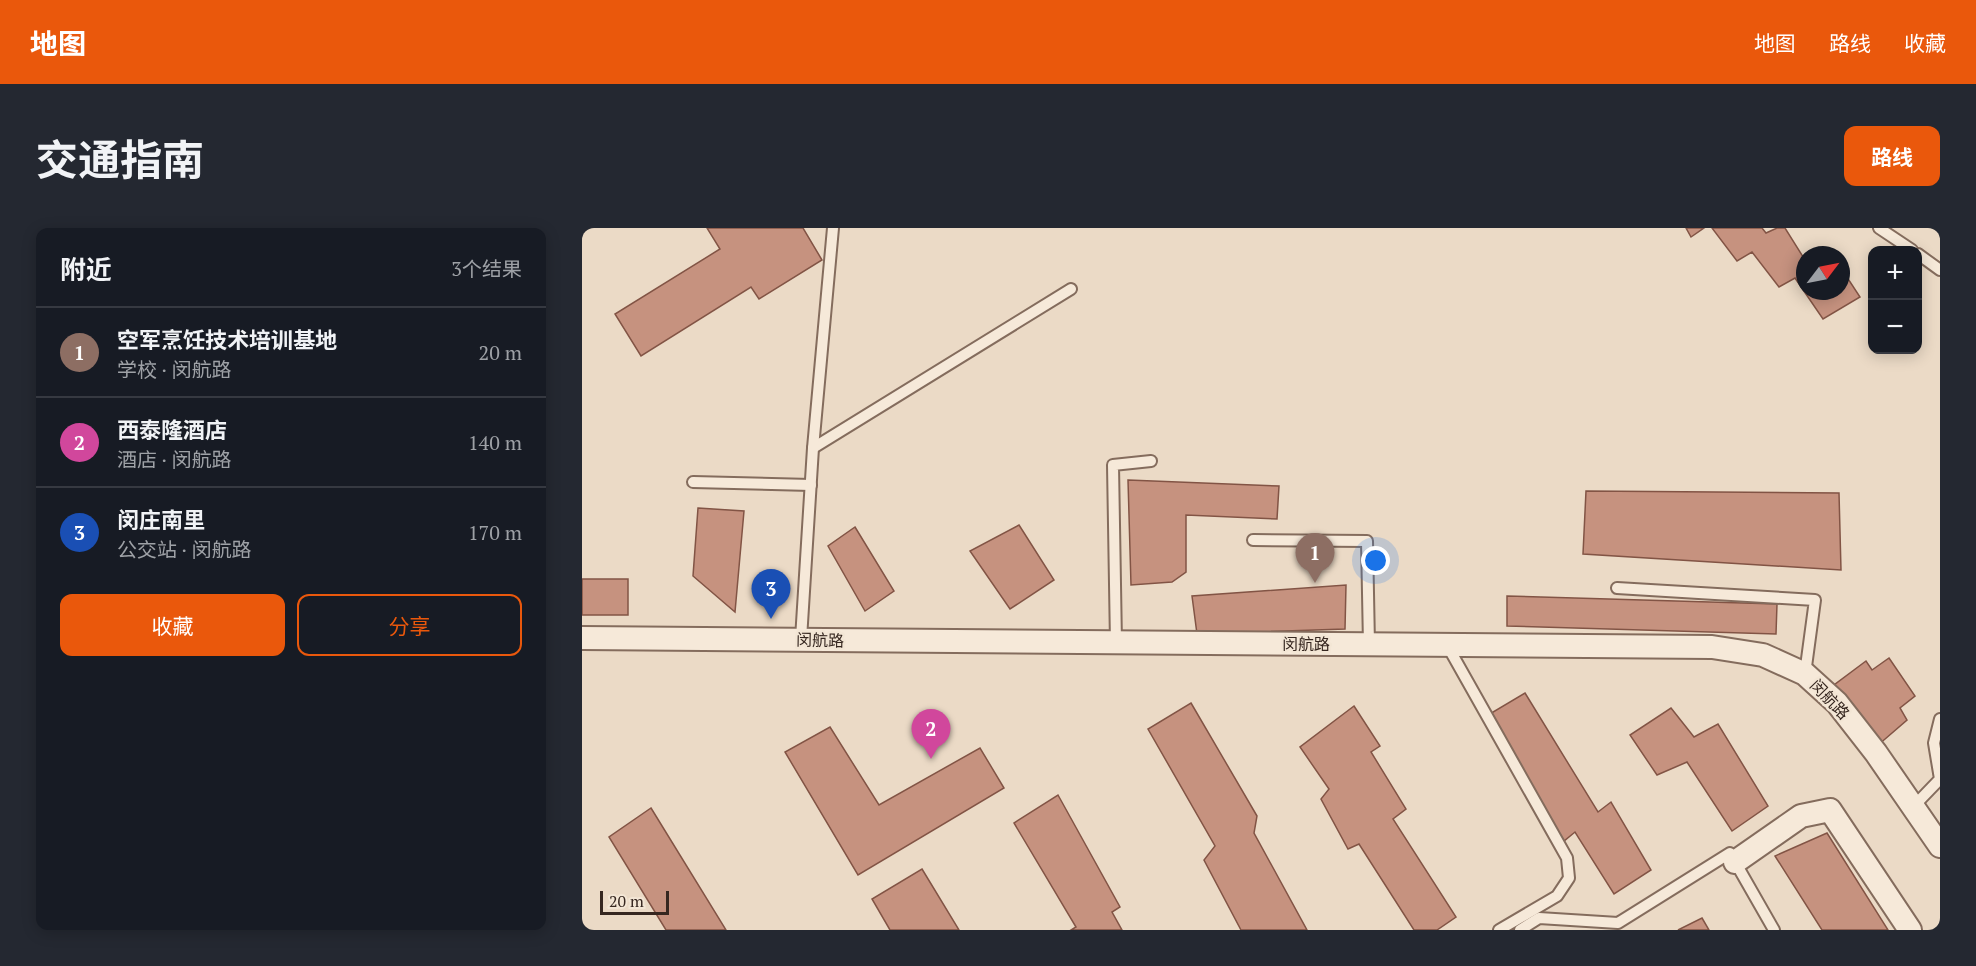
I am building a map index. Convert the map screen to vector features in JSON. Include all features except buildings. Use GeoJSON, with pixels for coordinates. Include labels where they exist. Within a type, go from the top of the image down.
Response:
{"type":"FeatureCollection","features":[{"type":"Feature","properties":{"kind":"street","name":"闵航路"},"geometry":{"type":"LineString","coordinates":[[583,635],[1116,643],[1712,647],[1763,655],[1805,674],[1837,703],[1914,806],[1940,846]]}},
{"type":"Feature","properties":{"kind":"street"},"geometry":{"type":"LineString","coordinates":[[1735,862],[1801,816],[1830,810],[1910,930]]}},
{"type":"Feature","properties":{"kind":"lane"},"geometry":{"type":"LineString","coordinates":[[801,639],[813,448],[832,228]]}},
{"type":"Feature","properties":{"kind":"lane"},"geometry":{"type":"LineString","coordinates":[[1879,228],[1906,246]]}},
{"type":"Feature","properties":{"kind":"lane"},"geometry":{"type":"LineString","coordinates":[[1922,257],[1940,270]]}},
{"type":"Feature","properties":{"kind":"lane"},"geometry":{"type":"LineString","coordinates":[[813,448],[1071,289]]}},
{"type":"Feature","properties":{"kind":"lane"},"geometry":{"type":"LineString","coordinates":[[1116,643],[1113,465],[1151,461]]}},
{"type":"Feature","properties":{"kind":"lane"},"geometry":{"type":"LineString","coordinates":[[693,482],[811,485]]}},
{"type":"Feature","properties":{"kind":"lane"},"geometry":{"type":"LineString","coordinates":[[1253,540],[1367,541],[1369,645]]}},
{"type":"Feature","properties":{"kind":"lane"},"geometry":{"type":"LineString","coordinates":[[1617,588],[1815,600],[1805,674]]}},
{"type":"Feature","properties":{"kind":"lane"},"geometry":{"type":"LineString","coordinates":[[1446,645],[1567,858],[1569,878],[1557,896],[1499,930]]}},
{"type":"Feature","properties":{"kind":"lane"},"geometry":{"type":"LineString","coordinates":[[1914,806],[1940,779],[1934,743],[1940,719]]}},
{"type":"Feature","properties":{"kind":"lane"},"geometry":{"type":"LineString","coordinates":[[1520,930],[1539,918],[1618,923],[1730,852],[1774,930]]}},
{"type":"Feature","properties":{"kind":"place","name":"空军烹饪技术培训基地"},"geometry":{"type":"Point","coordinates":[1315,583]}},
{"type":"Feature","properties":{"kind":"place","name":"闵庄南里"},"geometry":{"type":"Point","coordinates":[771,619]}},
{"type":"Feature","properties":{"kind":"place","name":"西泰隆酒店"},"geometry":{"type":"Point","coordinates":[931,759]}}]}
